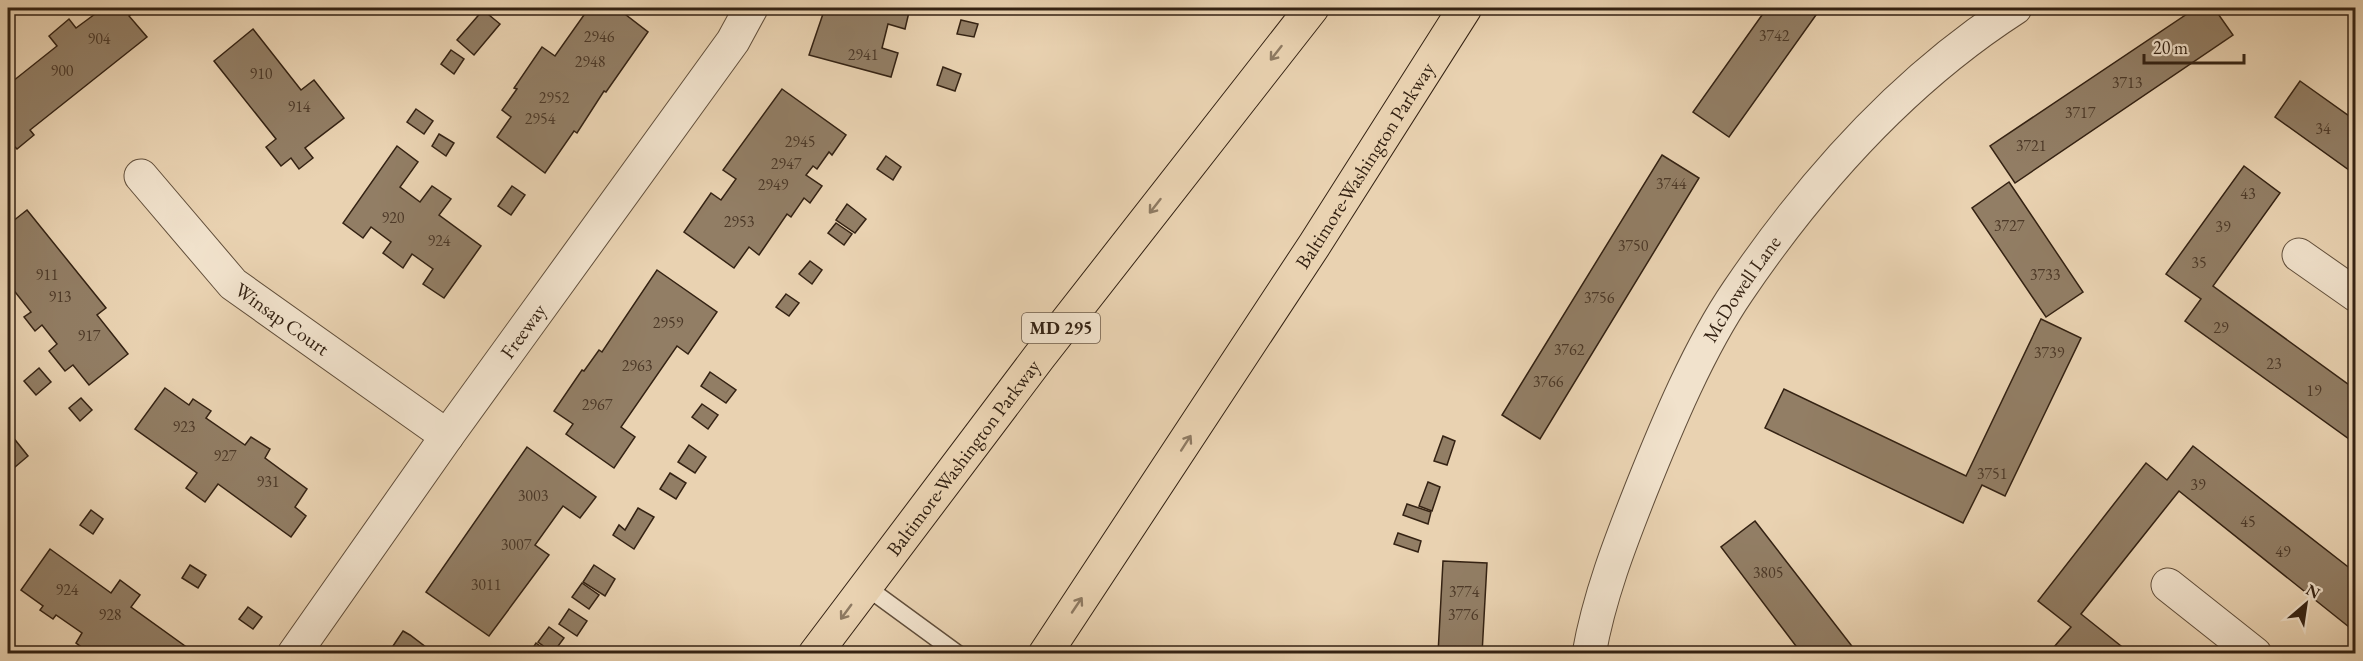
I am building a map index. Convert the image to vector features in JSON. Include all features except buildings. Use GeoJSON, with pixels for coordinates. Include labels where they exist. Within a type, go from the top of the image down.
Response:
{"type":"FeatureCollection","features":[{"type":"Feature","properties":{"kind":"highway","name":"Baltimore-Washington Parkway"},"geometry":{"type":"LineString","coordinates":[[815,654],[1053,338],[1312,8]]}},
{"type":"Feature","properties":{"kind":"highway","name":"Baltimore-Washington Parkway"},"geometry":{"type":"LineString","coordinates":[[1045,654],[1296,274],[1465,8]]}},
{"type":"Feature","properties":{"kind":"street","name":"Freeway"},"geometry":{"type":"LineString","coordinates":[[294,654],[447,436],[726,50],[751,8]]}},
{"type":"Feature","properties":{"kind":"street","name":"McDowell Lane"},"geometry":{"type":"LineString","coordinates":[[1589,654],[1594,624],[1620,542],[1653,459],[1695,367],[1737,292],[1794,214],[1849,151],[1915,84],[1980,30],[2015,8]]}},
{"type":"Feature","properties":{"kind":"street","name":"Winsap Court"},"geometry":{"type":"LineString","coordinates":[[141,176],[233,284],[447,436]]}},
{"type":"Feature","properties":{"kind":"street"},"geometry":{"type":"LineString","coordinates":[[2299,255],[2355,295]]}},
{"type":"Feature","properties":{"kind":"street"},"geometry":{"type":"LineString","coordinates":[[2168,585],[2255,654]]}},
{"type":"Feature","properties":{"kind":"lane"},"geometry":{"type":"LineString","coordinates":[[865,586],[958,654]]}}]}
